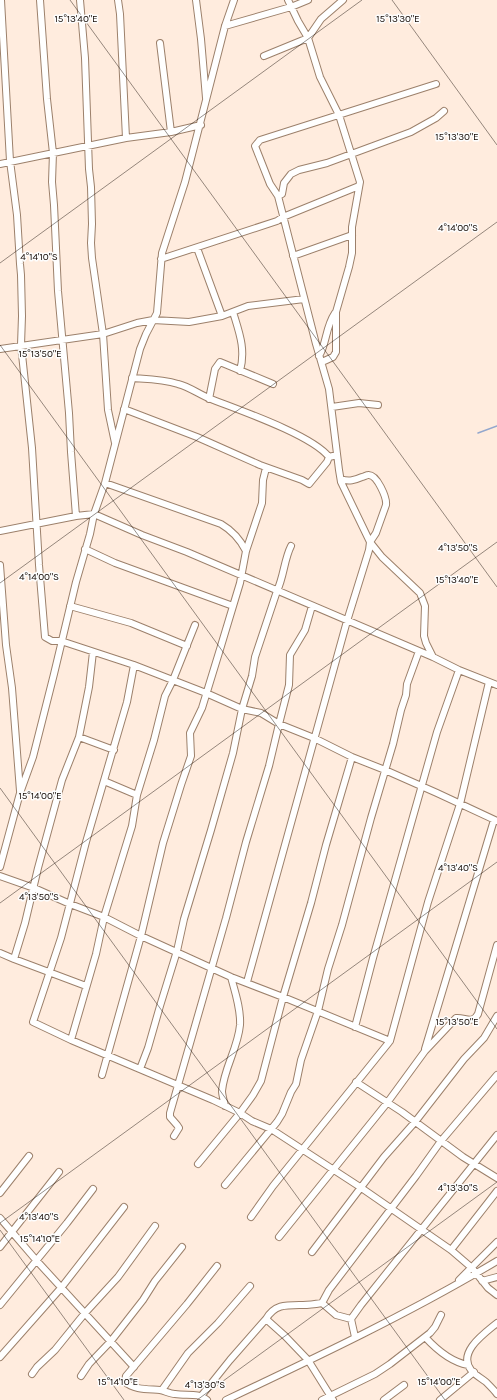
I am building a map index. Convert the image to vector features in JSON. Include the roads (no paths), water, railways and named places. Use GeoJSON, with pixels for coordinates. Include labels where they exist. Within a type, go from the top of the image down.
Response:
{"type":"FeatureCollection","features":[{"type":"Feature","properties":{"kind":"street"},"geometry":{"type":"LineString","coordinates":[[1,0],[10,161],[17,215],[21,275],[21,345],[32,448],[36,524],[45,636],[52,641],[61,641],[134,665],[206,693],[242,709],[261,713],[278,724],[314,738],[352,758],[385,770],[495,821],[425,1050]]}},
{"type":"Feature","properties":{"kind":"street"},"geometry":{"type":"LineString","coordinates":[[40,0],[49,127],[53,153],[52,182],[62,340],[70,413],[71,452],[76,516]]}},
{"type":"Feature","properties":{"kind":"street"},"geometry":{"type":"LineString","coordinates":[[80,0],[89,169],[92,193],[91,244],[103,334],[108,410],[110,426],[115,444]]}},
{"type":"Feature","properties":{"kind":"street"},"geometry":{"type":"LineString","coordinates":[[118,0],[121,22],[126,138]]}},
{"type":"Feature","properties":{"kind":"street"},"geometry":{"type":"LineString","coordinates":[[196,0],[201,38],[206,103]]}},
{"type":"Feature","properties":{"kind":"street"},"geometry":{"type":"LineString","coordinates":[[0,867],[20,793],[33,757],[94,514],[105,482],[140,349],[157,313],[164,246],[185,182],[234,0]]}},
{"type":"Feature","properties":{"kind":"street"},"geometry":{"type":"LineString","coordinates":[[288,0],[308,38],[320,77],[339,115],[359,177],[352,235],[352,253],[336,312],[327,331],[320,359]]}},
{"type":"Feature","properties":{"kind":"street"},"geometry":{"type":"LineString","coordinates":[[226,26],[291,7],[308,0]]}},
{"type":"Feature","properties":{"kind":"street"},"geometry":{"type":"LineString","coordinates":[[264,56],[308,38],[320,19],[343,0]]}},
{"type":"Feature","properties":{"kind":"street"},"geometry":{"type":"LineString","coordinates":[[160,43],[171,132]]}},
{"type":"Feature","properties":{"kind":"street"},"geometry":{"type":"LineString","coordinates":[[433,657],[424,636],[425,606],[420,593],[382,556],[370,542],[341,480],[329,389],[278,196],[270,184],[255,145],[260,140],[436,84]]}},
{"type":"Feature","properties":{"kind":"street"},"geometry":{"type":"LineString","coordinates":[[278,196],[282,194],[284,182],[291,174],[299,170],[328,163],[411,132],[436,118],[444,111]]}},
{"type":"Feature","properties":{"kind":"street"},"geometry":{"type":"LineString","coordinates":[[0,164],[88,145],[171,132],[201,125]]}},
{"type":"Feature","properties":{"kind":"street"},"geometry":{"type":"LineString","coordinates":[[162,258],[197,248],[277,221],[283,217],[359,186]]}},
{"type":"Feature","properties":{"kind":"street"},"geometry":{"type":"LineString","coordinates":[[293,256],[352,235]]}},
{"type":"Feature","properties":{"kind":"street"},"geometry":{"type":"LineString","coordinates":[[197,248],[222,316]]}},
{"type":"Feature","properties":{"kind":"street"},"geometry":{"type":"LineString","coordinates":[[0,350],[21,345],[103,334],[137,323],[153,320],[189,322],[222,316],[248,306],[304,299]]}},
{"type":"Feature","properties":{"kind":"street"},"geometry":{"type":"LineString","coordinates":[[233,312],[243,345],[240,371]]}},
{"type":"Feature","properties":{"kind":"street"},"geometry":{"type":"LineString","coordinates":[[320,359],[333,357],[336,352],[336,312]]}},
{"type":"Feature","properties":{"kind":"street"},"geometry":{"type":"LineString","coordinates":[[209,399],[215,370],[222,361],[240,371],[273,384]]}},
{"type":"Feature","properties":{"kind":"street"},"geometry":{"type":"LineString","coordinates":[[132,378],[176,383],[185,386],[209,399],[233,407],[300,437],[322,449],[329,458]]}},
{"type":"Feature","properties":{"kind":"street"},"geometry":{"type":"LineString","coordinates":[[332,407],[359,403],[378,405]]}},
{"type":"Feature","properties":{"kind":"street"},"geometry":{"type":"LineString","coordinates":[[124,409],[197,437],[266,468],[302,480],[308,484],[329,458],[337,455]]}},
{"type":"Feature","properties":{"kind":"street"},"geometry":{"type":"LineString","coordinates":[[102,1075],[141,936],[163,843],[181,785],[192,756],[190,733],[202,708],[242,576],[246,551],[262,503],[263,480],[266,468]]}},
{"type":"Feature","properties":{"kind":"street"},"geometry":{"type":"LineString","coordinates":[[247,982],[346,621],[369,550],[370,542],[376,533],[387,502],[375,478],[368,475],[351,481],[341,480]]}},
{"type":"Feature","properties":{"kind":"street"},"geometry":{"type":"LineString","coordinates":[[105,482],[221,524],[235,534],[246,551]]}},
{"type":"Feature","properties":{"kind":"street"},"geometry":{"type":"LineString","coordinates":[[0,531],[76,516],[94,514],[419,651],[497,686]]}},
{"type":"Feature","properties":{"kind":"street"},"geometry":{"type":"LineString","coordinates":[[140,1069],[148,1048],[177,951],[184,919],[233,753],[242,709],[252,676],[255,657],[277,591],[282,581],[286,558],[291,546]]}},
{"type":"Feature","properties":{"kind":"street"},"geometry":{"type":"LineString","coordinates":[[85,549],[233,606]]}},
{"type":"Feature","properties":{"kind":"street"},"geometry":{"type":"LineString","coordinates":[[0,565],[6,644],[13,696],[20,793]]}},
{"type":"Feature","properties":{"kind":"street"},"geometry":{"type":"LineString","coordinates":[[70,606],[131,623],[187,646]]}},
{"type":"Feature","properties":{"kind":"street"},"geometry":{"type":"LineString","coordinates":[[174,1136],[179,1128],[170,1117],[246,842],[269,766],[278,724],[289,685],[290,655],[305,630],[312,606]]}},
{"type":"Feature","properties":{"kind":"street"},"geometry":{"type":"LineString","coordinates":[[71,1040],[96,954],[104,917],[132,826],[137,795],[154,740],[165,696],[195,625]]}},
{"type":"Feature","properties":{"kind":"street"},"geometry":{"type":"LineString","coordinates":[[225,1185],[282,1114],[296,1084],[301,1060],[318,1011],[328,969],[342,925],[393,744],[406,695],[407,684],[419,651]]}},
{"type":"Feature","properties":{"kind":"street"},"geometry":{"type":"LineString","coordinates":[[14,959],[62,780],[79,737],[89,687],[93,652]]}},
{"type":"Feature","properties":{"kind":"street"},"geometry":{"type":"LineString","coordinates":[[134,665],[127,702],[114,750],[89,829],[70,904],[50,973],[33,1022],[108,1056],[179,1085],[271,1129],[360,1187],[451,1250],[474,1271],[488,1288],[497,1295]]}},
{"type":"Feature","properties":{"kind":"street"},"geometry":{"type":"LineString","coordinates":[[355,1027],[373,958],[438,732],[459,670]]}},
{"type":"Feature","properties":{"kind":"street"},"geometry":{"type":"LineString","coordinates":[[251,1217],[273,1186],[390,1040],[428,902],[460,804],[489,682]]}},
{"type":"Feature","properties":{"kind":"street"},"geometry":{"type":"LineString","coordinates":[[79,737],[114,750]]}},
{"type":"Feature","properties":{"kind":"street"},"geometry":{"type":"LineString","coordinates":[[198,1164],[240,1113],[261,1081],[283,996],[352,758]]}},
{"type":"Feature","properties":{"kind":"street"},"geometry":{"type":"LineString","coordinates":[[104,781],[137,795]]}},
{"type":"Feature","properties":{"kind":"street"},"geometry":{"type":"LineString","coordinates":[[0,876],[34,888],[104,917],[141,936],[231,976],[390,1040]]}},
{"type":"Feature","properties":{"kind":"street"},"geometry":{"type":"LineString","coordinates":[[279,1237],[386,1103],[425,1050],[456,1018],[472,1020],[476,1018],[497,945]]}},
{"type":"Feature","properties":{"kind":"street"},"geometry":{"type":"LineString","coordinates":[[0,953],[86,986]]}},
{"type":"Feature","properties":{"kind":"street"},"geometry":{"type":"LineString","coordinates":[[225,1106],[222,1092],[223,1083],[235,1047],[240,1025],[238,1003],[231,976]]}},
{"type":"Feature","properties":{"kind":"street"},"geometry":{"type":"LineString","coordinates":[[312,1252],[360,1187],[397,1141],[415,1122],[464,1059],[484,1038],[497,1016]]}},
{"type":"Feature","properties":{"kind":"street"},"geometry":{"type":"LineString","coordinates":[[322,1303],[329,1290],[441,1141],[497,1075]]}},
{"type":"Feature","properties":{"kind":"street"},"geometry":{"type":"LineString","coordinates":[[356,1082],[497,1178]]}},
{"type":"Feature","properties":{"kind":"street"},"geometry":{"type":"LineString","coordinates":[[356,1337],[351,1319],[361,1304],[497,1135]]}},
{"type":"Feature","properties":{"kind":"street"},"geometry":{"type":"LineString","coordinates":[[0,1193],[29,1156]]}},
{"type":"Feature","properties":{"kind":"street"},"geometry":{"type":"LineString","coordinates":[[0,1247],[59,1172]]}},
{"type":"Feature","properties":{"kind":"street"},"geometry":{"type":"LineString","coordinates":[[0,1305],[93,1189]]}},
{"type":"Feature","properties":{"kind":"street"},"geometry":{"type":"LineString","coordinates":[[451,1250],[497,1191]]}},
{"type":"Feature","properties":{"kind":"street"},"geometry":{"type":"LineString","coordinates":[[0,1357],[61,1288],[96,1241],[124,1207]]}},
{"type":"Feature","properties":{"kind":"street"},"geometry":{"type":"LineString","coordinates":[[0,1218],[134,1368]]}},
{"type":"Feature","properties":{"kind":"street"},"geometry":{"type":"LineString","coordinates":[[32,1374],[37,1367],[55,1350],[85,1313],[118,1277],[155,1226]]}},
{"type":"Feature","properties":{"kind":"street"},"geometry":{"type":"LineString","coordinates":[[474,1271],[497,1242]]}},
{"type":"Feature","properties":{"kind":"street"},"geometry":{"type":"LineString","coordinates":[[81,1376],[88,1364],[111,1341],[182,1247]]}},
{"type":"Feature","properties":{"kind":"street"},"geometry":{"type":"LineString","coordinates":[[226,1400],[420,1305],[474,1271],[497,1261]]}},
{"type":"Feature","properties":{"kind":"street"},"geometry":{"type":"LineString","coordinates":[[207,1400],[202,1395],[174,1394],[162,1390],[147,1390],[130,1386],[125,1382],[126,1376],[217,1266]]}},
{"type":"Feature","properties":{"kind":"street"},"geometry":{"type":"LineString","coordinates":[[482,1281],[497,1277]]}},
{"type":"Feature","properties":{"kind":"street"},"geometry":{"type":"LineString","coordinates":[[162,1390],[188,1353],[218,1323],[250,1286]]}},
{"type":"Feature","properties":{"kind":"street"},"geometry":{"type":"LineString","coordinates":[[202,1395],[266,1319],[270,1311],[281,1306],[322,1303],[336,1316],[351,1319]]}},
{"type":"Feature","properties":{"kind":"street"},"geometry":{"type":"LineString","coordinates":[[322,1400],[332,1398],[390,1364],[425,1337],[435,1327],[440,1315]]}},
{"type":"Feature","properties":{"kind":"street"},"geometry":{"type":"LineString","coordinates":[[266,1319],[308,1360],[332,1398]]}},
{"type":"Feature","properties":{"kind":"street"},"geometry":{"type":"LineString","coordinates":[[497,1323],[471,1347],[467,1356],[468,1365],[497,1394]]}},
{"type":"Feature","properties":{"kind":"street"},"geometry":{"type":"LineString","coordinates":[[425,1337],[442,1352],[462,1364],[468,1365]]}},
{"type":"Feature","properties":{"kind":"street"},"geometry":{"type":"LineString","coordinates":[[440,1400],[474,1372]]}},
{"type":"Feature","properties":{"kind":"street"},"geometry":{"type":"LineString","coordinates":[[384,1400],[404,1386]]}},
{"type":"Feature","properties":{"kind":"waterway"},"geometry":{"type":"LineString","coordinates":[[478,433],[497,426]]}}]}
